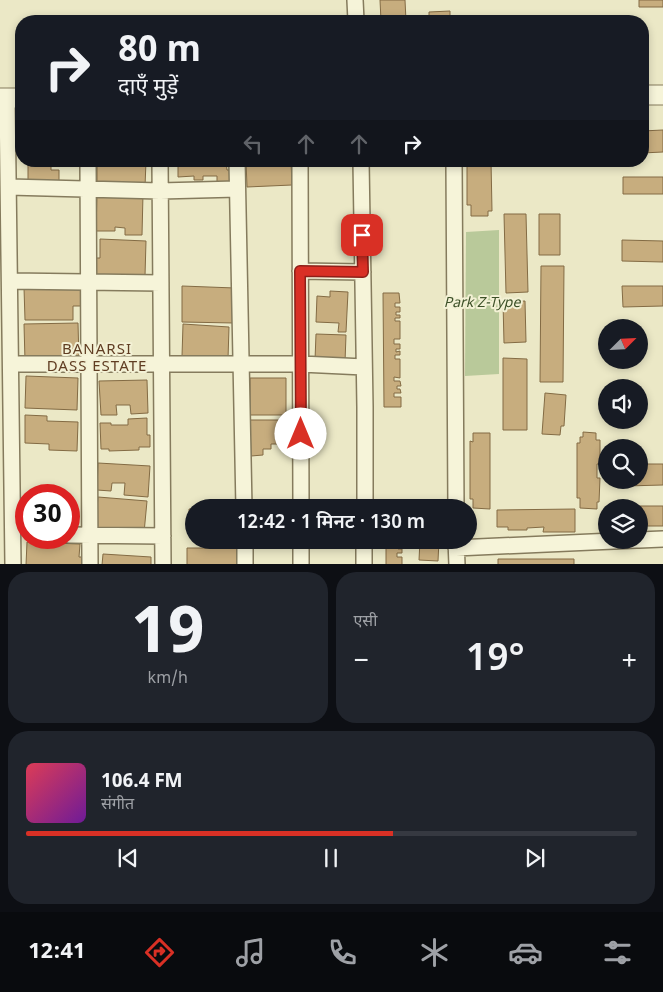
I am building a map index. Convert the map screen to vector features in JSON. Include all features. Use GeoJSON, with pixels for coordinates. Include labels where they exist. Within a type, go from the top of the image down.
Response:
{"type":"FeatureCollection","features":[{"type":"Feature","properties":{"kind":"street"},"geometry":{"type":"LineString","coordinates":[[356,0],[356,15]]}},
{"type":"Feature","properties":{"kind":"street"},"geometry":{"type":"LineString","coordinates":[[649,95],[663,95]]}},
{"type":"Feature","properties":{"kind":"street"},"geometry":{"type":"LineString","coordinates":[[10,98],[11,364],[17,484]]}},
{"type":"Feature","properties":{"kind":"street"},"geometry":{"type":"LineString","coordinates":[[88,167],[90,564]]}},
{"type":"Feature","properties":{"kind":"street"},"geometry":{"type":"LineString","coordinates":[[160,167],[163,564]]}},
{"type":"Feature","properties":{"kind":"street"},"geometry":{"type":"LineString","coordinates":[[237,167],[244,499]]}},
{"type":"Feature","properties":{"kind":"street"},"geometry":{"type":"LineString","coordinates":[[300,167],[301,499]]}},
{"type":"Feature","properties":{"kind":"street"},"geometry":{"type":"LineString","coordinates":[[361,167],[365,499]]}},
{"type":"Feature","properties":{"kind":"street"},"geometry":{"type":"LineString","coordinates":[[454,167],[456,499]]}},
{"type":"Feature","properties":{"kind":"street"},"geometry":{"type":"LineString","coordinates":[[9,187],[160,191],[238,190]]}},
{"type":"Feature","properties":{"kind":"street"},"geometry":{"type":"LineString","coordinates":[[300,271],[363,272]]}},
{"type":"Feature","properties":{"kind":"street"},"geometry":{"type":"LineString","coordinates":[[10,281],[161,283]]}},
{"type":"Feature","properties":{"kind":"street"},"geometry":{"type":"LineString","coordinates":[[11,364],[301,364],[364,367]]}},
{"type":"Feature","properties":{"kind":"street"},"geometry":{"type":"LineString","coordinates":[[80,536],[163,536]]}},
{"type":"Feature","properties":{"kind":"street"},"geometry":{"type":"LineString","coordinates":[[648,540],[663,539]]}},
{"type":"Feature","properties":{"kind":"street"},"geometry":{"type":"LineString","coordinates":[[477,544],[598,541]]}},
{"type":"Feature","properties":{"kind":"street"},"geometry":{"type":"LineString","coordinates":[[13,564],[16,549]]}},
{"type":"Feature","properties":{"kind":"street"},"geometry":{"type":"LineString","coordinates":[[245,549],[246,564]]}},
{"type":"Feature","properties":{"kind":"street"},"geometry":{"type":"LineString","coordinates":[[301,549],[301,564]]}},
{"type":"Feature","properties":{"kind":"street"},"geometry":{"type":"LineString","coordinates":[[364,549],[364,564]]}},
{"type":"Feature","properties":{"kind":"street"},"geometry":{"type":"LineString","coordinates":[[456,549],[457,564]]}},
{"type":"Feature","properties":{"kind":"green space","name":"Park Z-Type"},"geometry":{"type":"Polygon","coordinates":[[[499,230],[499,374],[465,376],[466,232],[499,230]]]}},
{"type":"Feature","properties":{"kind":"building"},"geometry":{"type":"Polygon","coordinates":[[[380,0],[405,0],[406,15],[381,15],[380,0]]]}},
{"type":"Feature","properties":{"kind":"building"},"geometry":{"type":"Polygon","coordinates":[[[639,0],[663,0],[663,7],[639,7],[639,0]]]}},
{"type":"Feature","properties":{"kind":"building"},"geometry":{"type":"Polygon","coordinates":[[[450,11],[450,15],[429,15],[429,12],[450,11]]]}},
{"type":"Feature","properties":{"kind":"building"},"geometry":{"type":"Polygon","coordinates":[[[663,130],[663,152],[649,153],[649,131],[663,130]]]}},
{"type":"Feature","properties":{"kind":"building"},"geometry":{"type":"Polygon","coordinates":[[[28,167],[51,167],[51,170],[59,170],[59,183],[28,183],[28,167]]]}},
{"type":"Feature","properties":{"kind":"building"},"geometry":{"type":"Polygon","coordinates":[[[97,167],[146,167],[145,187],[97,186],[97,167]]]}},
{"type":"Feature","properties":{"kind":"building"},"geometry":{"type":"Polygon","coordinates":[[[178,167],[227,167],[227,170],[231,170],[232,182],[217,182],[217,176],[203,176],[203,180],[194,180],[194,176],[178,177],[178,167]]]}},
{"type":"Feature","properties":{"kind":"building"},"geometry":{"type":"Polygon","coordinates":[[[246,167],[291,167],[292,185],[247,187],[246,167]]]}},
{"type":"Feature","properties":{"kind":"building"},"geometry":{"type":"Polygon","coordinates":[[[467,167],[491,167],[492,211],[488,211],[488,216],[471,216],[471,205],[467,205],[467,167]]]}},
{"type":"Feature","properties":{"kind":"building"},"geometry":{"type":"Polygon","coordinates":[[[623,177],[663,177],[663,194],[623,194],[623,177]]]}},
{"type":"Feature","properties":{"kind":"building"},"geometry":{"type":"Polygon","coordinates":[[[97,194],[143,194],[142,235],[125,235],[125,228],[115,227],[115,231],[96,231],[97,194]]]}},
{"type":"Feature","properties":{"kind":"building"},"geometry":{"type":"Polygon","coordinates":[[[504,214],[526,214],[528,292],[506,293],[504,214]]]}},
{"type":"Feature","properties":{"kind":"building"},"geometry":{"type":"Polygon","coordinates":[[[539,214],[560,214],[560,255],[539,255],[539,214]]]}},
{"type":"Feature","properties":{"kind":"building"},"geometry":{"type":"Polygon","coordinates":[[[100,239],[146,241],[145,276],[118,279],[118,275],[110,275],[110,279],[90,279],[90,258],[100,258],[100,239]]]}},
{"type":"Feature","properties":{"kind":"building"},"geometry":{"type":"Polygon","coordinates":[[[622,240],[663,241],[663,262],[622,261],[622,240]]]}},
{"type":"Feature","properties":{"kind":"building"},"geometry":{"type":"Polygon","coordinates":[[[541,266],[564,266],[563,382],[540,382],[541,266]]]}},
{"type":"Feature","properties":{"kind":"building"},"geometry":{"type":"Polygon","coordinates":[[[182,286],[235,288],[234,323],[182,322],[182,286]]]}},
{"type":"Feature","properties":{"kind":"building"},"geometry":{"type":"Polygon","coordinates":[[[622,286],[663,286],[663,306],[623,307],[622,286]]]}},
{"type":"Feature","properties":{"kind":"building"},"geometry":{"type":"Polygon","coordinates":[[[82,287],[82,306],[73,306],[73,320],[25,320],[24,288],[82,287]]]}},
{"type":"Feature","properties":{"kind":"building"},"geometry":{"type":"Polygon","coordinates":[[[330,291],[348,292],[346,332],[338,332],[339,323],[316,322],[317,296],[330,297],[330,291]]]}},
{"type":"Feature","properties":{"kind":"building"},"geometry":{"type":"Polygon","coordinates":[[[383,293],[399,293],[400,303],[395,303],[395,307],[400,307],[400,312],[396,312],[396,315],[400,315],[400,318],[395,318],[395,321],[400,321],[400,339],[394,339],[394,344],[400,344],[400,349],[396,349],[396,352],[400,351],[400,355],[395,355],[395,359],[400,359],[400,378],[394,377],[394,381],[400,381],[401,386],[397,386],[397,389],[400,389],[401,393],[394,393],[394,397],[401,397],[401,407],[384,407],[383,293]]]}},
{"type":"Feature","properties":{"kind":"building"},"geometry":{"type":"Polygon","coordinates":[[[525,301],[526,342],[504,343],[503,302],[525,301]]]}},
{"type":"Feature","properties":{"kind":"building"},"geometry":{"type":"Polygon","coordinates":[[[78,323],[79,361],[25,361],[24,324],[78,323]]]}},
{"type":"Feature","properties":{"kind":"building"},"geometry":{"type":"Polygon","coordinates":[[[183,324],[229,327],[228,359],[182,356],[183,324]]]}},
{"type":"Feature","properties":{"kind":"building"},"geometry":{"type":"Polygon","coordinates":[[[316,334],[346,335],[345,362],[315,360],[316,334]]]}},
{"type":"Feature","properties":{"kind":"building"},"geometry":{"type":"Polygon","coordinates":[[[503,358],[527,359],[527,430],[503,430],[503,358]]]}},
{"type":"Feature","properties":{"kind":"building"},"geometry":{"type":"Polygon","coordinates":[[[26,376],[78,378],[77,410],[25,408],[26,376]]]}},
{"type":"Feature","properties":{"kind":"building"},"geometry":{"type":"Polygon","coordinates":[[[250,378],[286,378],[286,415],[250,415],[250,378]]]}},
{"type":"Feature","properties":{"kind":"building"},"geometry":{"type":"Polygon","coordinates":[[[147,380],[148,413],[131,414],[130,405],[116,405],[117,415],[101,415],[99,381],[147,380]]]}},
{"type":"Feature","properties":{"kind":"building"},"geometry":{"type":"Polygon","coordinates":[[[545,393],[566,395],[564,426],[561,426],[560,435],[542,434],[545,393]]]}},
{"type":"Feature","properties":{"kind":"building"},"geometry":{"type":"Polygon","coordinates":[[[25,415],[47,416],[47,421],[78,422],[77,451],[49,450],[49,444],[25,443],[25,415]]]}},
{"type":"Feature","properties":{"kind":"building"},"geometry":{"type":"Polygon","coordinates":[[[147,418],[147,435],[150,435],[150,447],[139,447],[139,450],[109,451],[109,449],[101,449],[100,423],[128,425],[128,419],[147,418]]]}},
{"type":"Feature","properties":{"kind":"building"},"geometry":{"type":"Polygon","coordinates":[[[250,420],[283,420],[284,444],[271,444],[271,449],[263,449],[263,455],[251,456],[250,420]]]}},
{"type":"Feature","properties":{"kind":"building"},"geometry":{"type":"Polygon","coordinates":[[[583,432],[596,433],[596,440],[598,440],[597,478],[598,489],[600,489],[597,509],[580,508],[580,498],[577,498],[577,443],[580,443],[580,437],[583,437],[583,432]]]}},
{"type":"Feature","properties":{"kind":"building"},"geometry":{"type":"Polygon","coordinates":[[[473,433],[490,433],[490,509],[477,508],[477,499],[470,499],[470,441],[473,442],[473,433]]]}},
{"type":"Feature","properties":{"kind":"building"},"geometry":{"type":"Polygon","coordinates":[[[98,463],[150,466],[148,497],[124,495],[125,483],[112,483],[111,491],[97,490],[98,463]]]}},
{"type":"Feature","properties":{"kind":"building"},"geometry":{"type":"Polygon","coordinates":[[[648,464],[663,464],[663,485],[648,485],[648,464]]]}},
{"type":"Feature","properties":{"kind":"building"},"geometry":{"type":"Polygon","coordinates":[[[98,497],[147,501],[144,533],[95,529],[98,497]]]}},
{"type":"Feature","properties":{"kind":"building"},"geometry":{"type":"Polygon","coordinates":[[[648,506],[663,506],[663,526],[648,526],[648,506]]]}},
{"type":"Feature","properties":{"kind":"building"},"geometry":{"type":"Polygon","coordinates":[[[575,509],[575,532],[543,532],[544,527],[527,528],[527,530],[508,530],[508,527],[497,527],[497,510],[575,509]]]}},
{"type":"Feature","properties":{"kind":"building"},"geometry":{"type":"Polygon","coordinates":[[[27,549],[80,549],[79,557],[85,557],[84,564],[26,564],[27,549]]]}},
{"type":"Feature","properties":{"kind":"building"},"geometry":{"type":"Polygon","coordinates":[[[187,549],[237,549],[237,564],[187,564],[187,549]]]}},
{"type":"Feature","properties":{"kind":"building"},"geometry":{"type":"Polygon","coordinates":[[[386,549],[402,549],[402,553],[397,553],[397,557],[402,557],[402,564],[386,564],[386,549]]]}},
{"type":"Feature","properties":{"kind":"building"},"geometry":{"type":"Polygon","coordinates":[[[420,549],[439,549],[438,561],[419,560],[420,549]]]}},
{"type":"Feature","properties":{"kind":"building"},"geometry":{"type":"Polygon","coordinates":[[[103,554],[151,557],[151,564],[102,564],[103,554]]]}},
{"type":"Feature","properties":{"kind":"building"},"geometry":{"type":"Polygon","coordinates":[[[498,559],[574,559],[574,564],[498,564],[498,559]]]}},
{"type":"Feature","properties":{"kind":"district","name":"BANARSI DASS ESTATE"},"geometry":{"type":"Point","coordinates":[97,358]}},
{"type":"Feature","properties":{"kind":"route"},"geometry":{"type":"LineString","coordinates":[[301,434],[300,271],[363,272],[362,235]]}}]}
